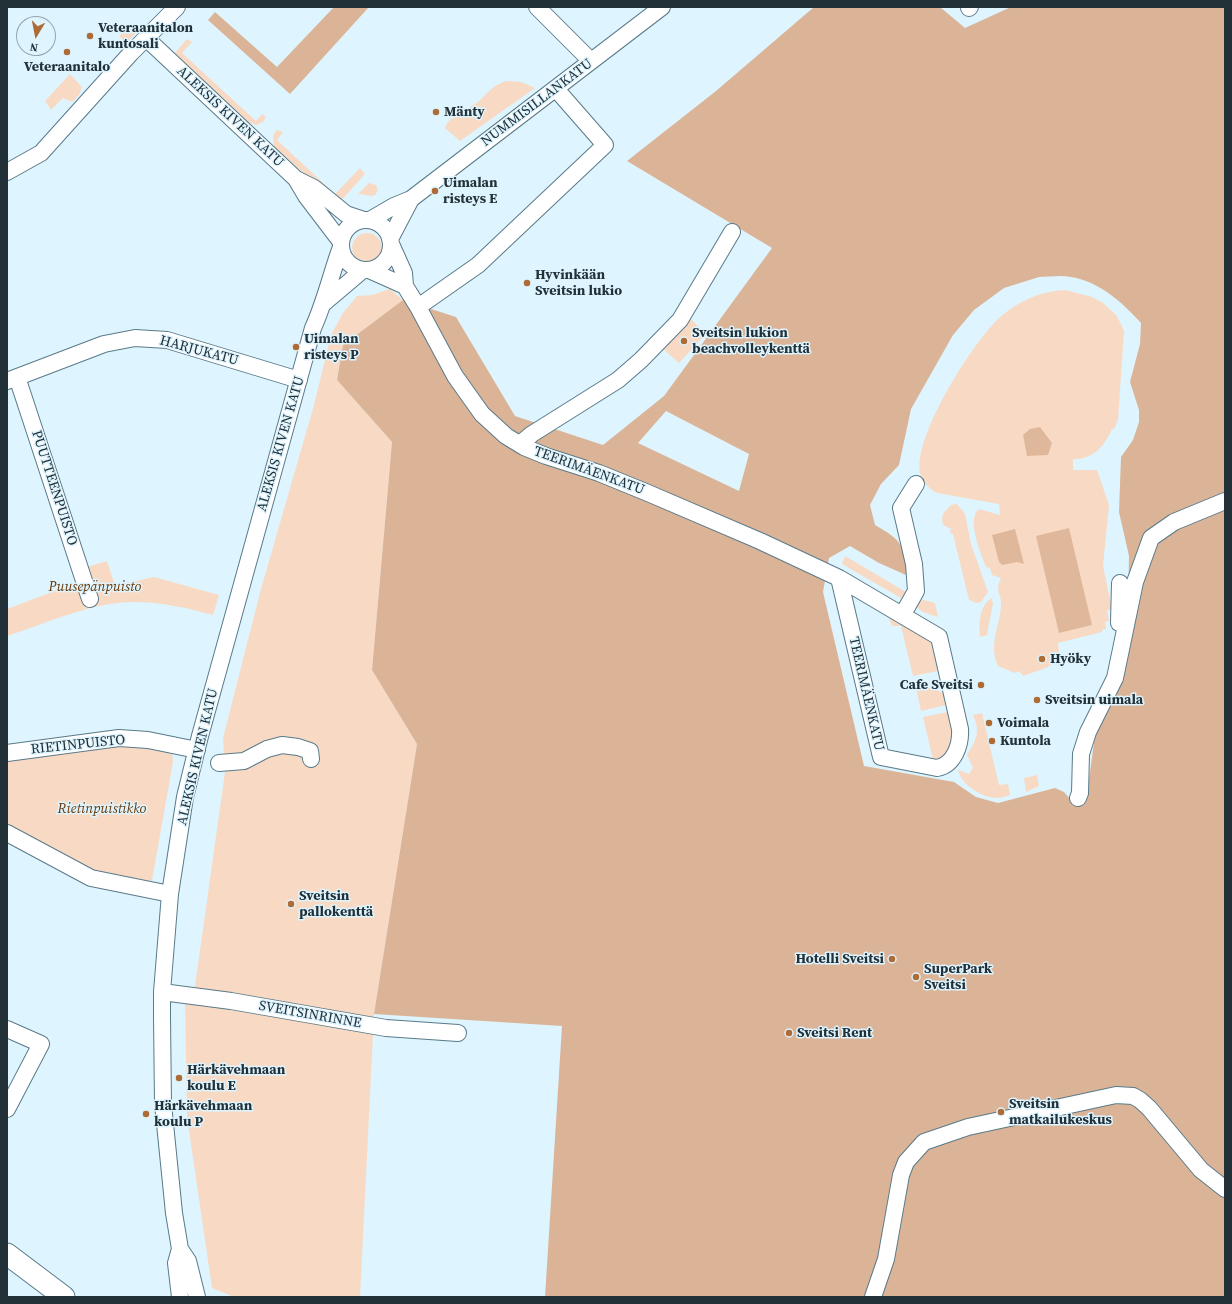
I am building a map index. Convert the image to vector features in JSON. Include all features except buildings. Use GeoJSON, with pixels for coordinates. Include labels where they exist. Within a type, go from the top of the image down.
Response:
{"type":"FeatureCollection","features":[{"type":"Feature","properties":{"kind":"main road"},"geometry":{"type":"LineString","coordinates":[[7,1254],[64,1297]]}},
{"type":"Feature","properties":{"kind":"street"},"geometry":{"type":"LineString","coordinates":[[7,172],[41,153],[131,53],[147,39],[177,7]]}},
{"type":"Feature","properties":{"kind":"street"},"geometry":{"type":"LineString","coordinates":[[537,7],[591,61]]}},
{"type":"Feature","properties":{"kind":"street","name":"NUMMISILLANKATU"},"geometry":{"type":"LineString","coordinates":[[367,220],[411,199],[662,7]]}},
{"type":"Feature","properties":{"kind":"street","name":"ALEKSIS KIVEN KATU"},"geometry":{"type":"LineString","coordinates":[[147,39],[296,179],[306,196],[341,244],[324,302],[313,328],[197,750],[185,797],[170,894],[162,992],[163,1104],[174,1213],[180,1249],[188,1261],[197,1297]]}},
{"type":"Feature","properties":{"kind":"street"},"geometry":{"type":"LineString","coordinates":[[418,307],[478,265],[605,145],[556,89]]}},
{"type":"Feature","properties":{"kind":"street","name":"ALEKSIS KIVEN KATU"},"geometry":{"type":"LineString","coordinates":[[296,179],[314,188],[339,210],[346,214],[367,220]]}},
{"type":"Feature","properties":{"kind":"street","name":"NUMMISILLANKATU"},"geometry":{"type":"LineString","coordinates":[[391,241],[411,199]]}},
{"type":"Feature","properties":{"kind":"street"},"geometry":{"type":"LineString","coordinates":[[366,270],[376,268],[387,258],[391,241],[383,226],[367,220],[348,227],[341,244],[345,260],[350,265],[405,286]]}},
{"type":"Feature","properties":{"kind":"street"},"geometry":{"type":"LineString","coordinates":[[520,444],[532,434],[618,380],[641,360],[680,320],[732,232]]}},
{"type":"Feature","properties":{"kind":"street","name":"TEERIMÄENKATU"},"geometry":{"type":"LineString","coordinates":[[391,241],[404,273],[405,286],[455,376],[469,397],[493,425],[506,436],[546,456],[599,473],[760,541],[839,578],[939,636],[961,739],[954,756],[942,767],[937,768],[881,757],[839,578]]}},
{"type":"Feature","properties":{"kind":"street","name":"ALEKSIS KIVEN KATU"},"geometry":{"type":"LineString","coordinates":[[324,302],[366,270]]}},
{"type":"Feature","properties":{"kind":"street","name":"HARJUKATU"},"geometry":{"type":"LineString","coordinates":[[12,379],[104,344],[135,338],[167,340],[299,380]]}},
{"type":"Feature","properties":{"kind":"street","name":"PUUTTEENPUISTO"},"geometry":{"type":"LineString","coordinates":[[12,379],[90,599]]}},
{"type":"Feature","properties":{"kind":"street"},"geometry":{"type":"LineString","coordinates":[[903,614],[916,591],[914,564],[901,508],[916,484]]}},
{"type":"Feature","properties":{"kind":"street"},"geometry":{"type":"LineString","coordinates":[[1078,798],[1080,793],[1081,754],[1088,732],[1115,678],[1124,641],[1135,582],[1151,538],[1174,522],[1225,501]]}},
{"type":"Feature","properties":{"kind":"street"},"geometry":{"type":"LineString","coordinates":[[1120,583],[1119,627],[1124,641]]}},
{"type":"Feature","properties":{"kind":"street","name":"RIETINPUISTO"},"geometry":{"type":"LineString","coordinates":[[7,753],[119,738],[148,740],[197,750]]}},
{"type":"Feature","properties":{"kind":"street"},"geometry":{"type":"LineString","coordinates":[[219,763],[244,761],[267,749],[282,745],[298,747],[310,751],[311,759]]}},
{"type":"Feature","properties":{"kind":"street"},"geometry":{"type":"LineString","coordinates":[[7,832],[91,878],[170,894]]}},
{"type":"Feature","properties":{"kind":"street","name":"SVEITSINRINNE"},"geometry":{"type":"LineString","coordinates":[[162,992],[231,1001],[386,1028],[458,1033]]}},
{"type":"Feature","properties":{"kind":"street"},"geometry":{"type":"LineString","coordinates":[[7,1029],[41,1044],[7,1109]]}},
{"type":"Feature","properties":{"kind":"street"},"geometry":{"type":"LineString","coordinates":[[872,1297],[886,1259],[901,1175],[906,1162],[924,1142],[968,1126],[1116,1095],[1133,1096],[1140,1100],[1162,1123],[1201,1170],[1225,1189]]}},
{"type":"Feature","properties":{"kind":"street","name":"ALEKSIS KIVEN KATU"},"geometry":{"type":"LineString","coordinates":[[180,1249],[176,1263],[180,1297]]}},
{"type":"Feature","properties":{"kind":"green space"},"geometry":{"type":"Polygon","coordinates":[[[130,25],[138,31],[126,43],[119,36],[130,25]]]}},
{"type":"Feature","properties":{"kind":"green space"},"geometry":{"type":"Polygon","coordinates":[[[187,39],[192,42],[182,53],[256,121],[262,114],[266,117],[263,122],[256,125],[248,122],[174,54],[187,39]]]}},
{"type":"Feature","properties":{"kind":"green space"},"geometry":{"type":"Polygon","coordinates":[[[70,74],[82,87],[79,95],[72,102],[63,98],[51,110],[45,101],[70,74]]]}},
{"type":"Feature","properties":{"kind":"green space"},"geometry":{"type":"Polygon","coordinates":[[[507,81],[521,82],[535,88],[460,141],[445,128],[447,123],[455,115],[475,104],[495,86],[507,81]]]}},
{"type":"Feature","properties":{"kind":"green space"},"geometry":{"type":"Polygon","coordinates":[[[277,130],[283,132],[277,140],[335,194],[360,168],[365,174],[339,203],[274,147],[273,135],[277,130]]]}},
{"type":"Feature","properties":{"kind":"green space"},"geometry":{"type":"Polygon","coordinates":[[[369,183],[376,185],[378,190],[376,194],[373,196],[358,194],[369,183]]]}},
{"type":"Feature","properties":{"kind":"green space"},"geometry":{"type":"Polygon","coordinates":[[[367,233],[378,237],[382,248],[378,259],[367,263],[356,259],[352,248],[356,237],[367,233]]]}},
{"type":"Feature","properties":{"kind":"green space"},"geometry":{"type":"Polygon","coordinates":[[[390,289],[403,300],[343,345],[337,380],[392,442],[372,670],[417,744],[374,1014],[360,1297],[234,1297],[212,1288],[187,1117],[185,999],[195,986],[225,772],[223,738],[261,589],[314,405],[331,335],[343,313],[357,296],[372,295],[390,289]]]}},
{"type":"Feature","properties":{"kind":"green space"},"geometry":{"type":"Polygon","coordinates":[[[1065,290],[1092,297],[1103,303],[1117,316],[1124,331],[1118,420],[1106,441],[1097,451],[1080,459],[1073,459],[1073,470],[1097,470],[1109,505],[1103,566],[1112,609],[1107,610],[1109,621],[1105,622],[1106,629],[1102,630],[1102,632],[1058,643],[1060,659],[1046,668],[1023,676],[1019,671],[1015,673],[998,666],[995,658],[994,643],[1001,605],[998,587],[1001,578],[992,575],[990,568],[986,567],[978,546],[974,528],[975,514],[979,509],[1000,515],[999,504],[937,493],[932,490],[922,479],[920,460],[925,440],[946,392],[960,369],[988,330],[1006,312],[1022,302],[1047,292],[1065,290]]]}},
{"type":"Feature","properties":{"kind":"green space","name":"Sveitsin lukion beachvolleykenttä"},"geometry":{"type":"Polygon","coordinates":[[[690,318],[706,334],[679,363],[662,348],[690,318]]]}},
{"type":"Feature","properties":{"kind":"green space"},"geometry":{"type":"Polygon","coordinates":[[[957,504],[965,514],[971,544],[988,592],[981,602],[977,603],[969,600],[953,534],[950,533],[951,529],[943,525],[942,522],[945,511],[951,505],[957,504]]]}},
{"type":"Feature","properties":{"kind":"green space"},"geometry":{"type":"Polygon","coordinates":[[[845,556],[906,592],[901,598],[842,564],[845,556]]]}},
{"type":"Feature","properties":{"kind":"green space","name":"Puusepänpuisto"},"geometry":{"type":"Polygon","coordinates":[[[107,561],[115,586],[154,577],[219,595],[213,615],[164,604],[144,602],[118,603],[86,609],[7,636],[7,609],[76,583],[73,571],[107,561]]]}},
{"type":"Feature","properties":{"kind":"green space"},"geometry":{"type":"Polygon","coordinates":[[[991,598],[993,603],[987,635],[980,637],[980,621],[982,611],[984,606],[991,598]]]}},
{"type":"Feature","properties":{"kind":"green space"},"geometry":{"type":"Polygon","coordinates":[[[924,600],[935,603],[938,617],[923,612],[915,606],[917,601],[924,600]]]}},
{"type":"Feature","properties":{"kind":"green space"},"geometry":{"type":"Polygon","coordinates":[[[891,616],[932,641],[938,671],[913,676],[901,626],[892,626],[889,619],[891,616]]]}},
{"type":"Feature","properties":{"kind":"green space"},"geometry":{"type":"Polygon","coordinates":[[[918,683],[944,693],[946,705],[921,711],[915,684],[918,683]]]}},
{"type":"Feature","properties":{"kind":"green space"},"geometry":{"type":"Polygon","coordinates":[[[948,712],[954,742],[953,748],[939,760],[933,760],[923,717],[948,712]]]}},
{"type":"Feature","properties":{"kind":"green space"},"geometry":{"type":"Polygon","coordinates":[[[982,713],[999,785],[1008,784],[1010,795],[997,798],[985,796],[973,790],[963,781],[960,776],[958,770],[969,774],[973,768],[967,755],[973,745],[977,732],[973,715],[982,713]]]}},
{"type":"Feature","properties":{"kind":"green space","name":"Rietinpuistikko"},"geometry":{"type":"Polygon","coordinates":[[[121,744],[172,751],[173,762],[151,886],[76,866],[7,824],[7,758],[121,744]]]}},
{"type":"Feature","properties":{"kind":"green space"},"geometry":{"type":"Polygon","coordinates":[[[1037,775],[1039,786],[1026,792],[1024,778],[1037,775]]]}},
{"type":"Feature","properties":{"kind":"shaded area"},"geometry":{"type":"Polygon","coordinates":[[[334,7],[369,7],[290,94],[208,20],[215,12],[277,67],[334,7]]]}},
{"type":"Feature","properties":{"kind":"shaded area"},"geometry":{"type":"Polygon","coordinates":[[[814,7],[940,7],[965,28],[1011,7],[1225,7],[1225,1297],[545,1297],[562,1026],[374,1014],[417,744],[372,670],[392,442],[337,380],[343,345],[403,300],[456,317],[515,416],[603,445],[664,396],[772,248],[627,161],[716,91],[814,7]],[[1067,276],[1039,277],[1004,288],[974,310],[953,335],[911,409],[899,465],[881,484],[870,505],[875,525],[891,535],[900,544],[905,557],[906,575],[879,563],[850,546],[829,558],[823,592],[864,766],[954,782],[976,797],[998,803],[1055,788],[1064,792],[1076,806],[1086,802],[1095,735],[1113,701],[1127,656],[1129,556],[1119,512],[1121,457],[1133,440],[1139,422],[1139,410],[1130,382],[1140,344],[1141,323],[1110,294],[1092,283],[1067,276]],[[666,411],[638,443],[739,491],[749,454],[666,411]]]}},
{"type":"Feature","properties":{"kind":"shaded area"},"geometry":{"type":"Polygon","coordinates":[[[1040,427],[1052,443],[1048,455],[1027,456],[1023,435],[1030,429],[1040,427]]]}},
{"type":"Feature","properties":{"kind":"shaded area"},"geometry":{"type":"Polygon","coordinates":[[[1069,528],[1092,625],[1059,633],[1036,536],[1069,528]]]}},
{"type":"Feature","properties":{"kind":"shaded area"},"geometry":{"type":"Polygon","coordinates":[[[1015,529],[1024,564],[1017,562],[1002,565],[999,562],[992,535],[1015,529]]]}},
{"type":"Feature","properties":{"kind":"place","name":"Veteraanitalon kuntosali"},"geometry":{"type":"Point","coordinates":[90,36]}},
{"type":"Feature","properties":{"kind":"place","name":"Veteraanitalo"},"geometry":{"type":"Point","coordinates":[67,52]}},
{"type":"Feature","properties":{"kind":"place","name":"Mänty"},"geometry":{"type":"Point","coordinates":[436,112]}},
{"type":"Feature","properties":{"kind":"place","name":"Uimalan risteys E"},"geometry":{"type":"Point","coordinates":[435,191]}},
{"type":"Feature","properties":{"kind":"place","name":"Hyvinkään Sveitsin lukio"},"geometry":{"type":"Point","coordinates":[527,283]}},
{"type":"Feature","properties":{"kind":"place","name":"Sveitsin lukion beachvolleykenttä"},"geometry":{"type":"Point","coordinates":[684,341]}},
{"type":"Feature","properties":{"kind":"place","name":"Uimalan risteys P"},"geometry":{"type":"Point","coordinates":[296,347]}},
{"type":"Feature","properties":{"kind":"place","name":"Hyöky"},"geometry":{"type":"Point","coordinates":[1042,659]}},
{"type":"Feature","properties":{"kind":"place","name":"Cafe Sveitsi"},"geometry":{"type":"Point","coordinates":[981,685]}},
{"type":"Feature","properties":{"kind":"place","name":"Sveitsin uimala"},"geometry":{"type":"Point","coordinates":[1037,700]}},
{"type":"Feature","properties":{"kind":"place","name":"Voimala"},"geometry":{"type":"Point","coordinates":[989,723]}},
{"type":"Feature","properties":{"kind":"place","name":"Kuntola"},"geometry":{"type":"Point","coordinates":[992,741]}},
{"type":"Feature","properties":{"kind":"place","name":"Sveitsin pallokenttä"},"geometry":{"type":"Point","coordinates":[291,904]}},
{"type":"Feature","properties":{"kind":"place","name":"Hotelli Sveitsi"},"geometry":{"type":"Point","coordinates":[892,959]}},
{"type":"Feature","properties":{"kind":"place","name":"SuperPark Sveitsi"},"geometry":{"type":"Point","coordinates":[916,977]}},
{"type":"Feature","properties":{"kind":"place","name":"Sveitsi Rent"},"geometry":{"type":"Point","coordinates":[789,1033]}},
{"type":"Feature","properties":{"kind":"place","name":"Härkävehmaan koulu E"},"geometry":{"type":"Point","coordinates":[179,1078]}},
{"type":"Feature","properties":{"kind":"place","name":"Sveitsin matkailukeskus"},"geometry":{"type":"Point","coordinates":[1001,1112]}},
{"type":"Feature","properties":{"kind":"place","name":"Härkävehmaan koulu P"},"geometry":{"type":"Point","coordinates":[146,1114]}}]}
